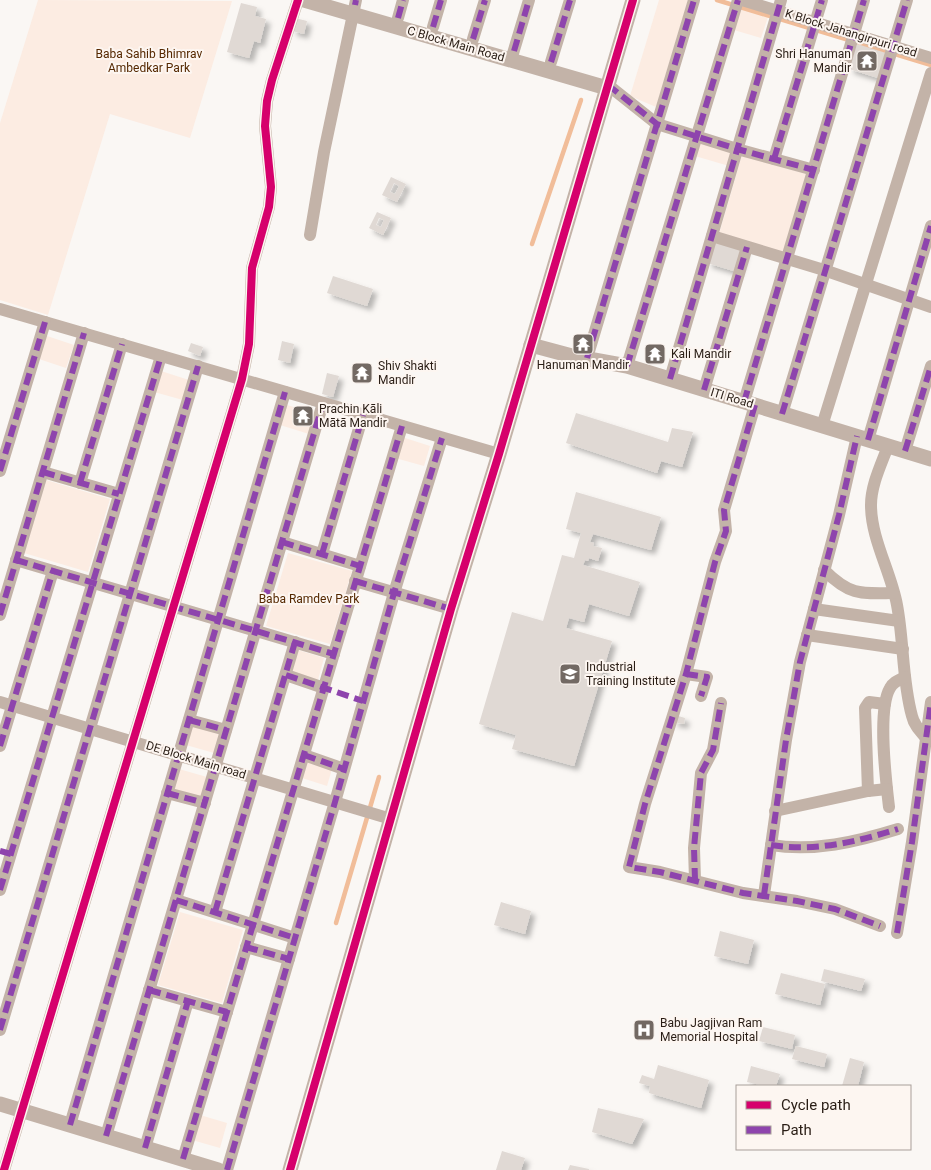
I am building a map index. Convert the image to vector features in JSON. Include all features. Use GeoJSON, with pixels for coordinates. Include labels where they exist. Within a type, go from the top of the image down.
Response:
{"type":"FeatureCollection","features":[{"type":"Feature","properties":{"kind":"street"},"geometry":{"type":"LineString","coordinates":[[4,1170],[242,379],[249,344],[252,268],[269,207],[272,187],[265,126],[267,101],[298,0]]}},
{"type":"Feature","properties":{"kind":"street","name":"C Block Main Road"},"geometry":{"type":"LineString","coordinates":[[304,0],[354,6],[398,18],[474,39],[512,56],[551,62],[608,84]]}},
{"type":"Feature","properties":{"kind":"street","name":"C Block Main Road"},"geometry":{"type":"LineString","coordinates":[[338,0],[512,56],[608,84]]}},
{"type":"Feature","properties":{"kind":"street"},"geometry":{"type":"LineString","coordinates":[[398,18],[404,0]]}},
{"type":"Feature","properties":{"kind":"street"},"geometry":{"type":"LineString","coordinates":[[433,28],[441,0]]}},
{"type":"Feature","properties":{"kind":"street"},"geometry":{"type":"LineString","coordinates":[[474,39],[485,0]]}},
{"type":"Feature","properties":{"kind":"street"},"geometry":{"type":"LineString","coordinates":[[512,56],[529,0]]}},
{"type":"Feature","properties":{"kind":"street"},"geometry":{"type":"LineString","coordinates":[[551,62],[570,0]]}},
{"type":"Feature","properties":{"kind":"street"},"geometry":{"type":"LineString","coordinates":[[290,1170],[450,610],[499,454],[633,0]]}},
{"type":"Feature","properties":{"kind":"street"},"geometry":{"type":"LineString","coordinates":[[587,358],[694,0]]}},
{"type":"Feature","properties":{"kind":"street"},"geometry":{"type":"LineString","coordinates":[[627,366],[740,0]]}},
{"type":"Feature","properties":{"kind":"street","name":"K Block Jahangirpuri road"},"geometry":{"type":"LineString","coordinates":[[740,0],[779,6],[815,22],[931,58]]}},
{"type":"Feature","properties":{"kind":"street"},"geometry":{"type":"LineString","coordinates":[[774,159],[822,0]]}},
{"type":"Feature","properties":{"kind":"street"},"geometry":{"type":"LineString","coordinates":[[864,0],[787,259],[750,404],[737,466],[724,510],[726,531],[714,562],[686,674],[645,804],[629,867],[695,880],[738,892],[835,909],[880,926]]}},
{"type":"Feature","properties":{"kind":"street"},"geometry":{"type":"LineString","coordinates":[[782,414],[907,0]]}},
{"type":"Feature","properties":{"kind":"street"},"geometry":{"type":"LineString","coordinates":[[310,235],[324,152],[354,6]]}},
{"type":"Feature","properties":{"kind":"street"},"geometry":{"type":"LineString","coordinates":[[670,380],[779,6]]}},
{"type":"Feature","properties":{"kind":"street"},"geometry":{"type":"LineString","coordinates":[[822,426],[931,73]]}},
{"type":"Feature","properties":{"kind":"street"},"geometry":{"type":"LineString","coordinates":[[608,84],[657,124],[814,170]]}},
{"type":"Feature","properties":{"kind":"street"},"geometry":{"type":"LineString","coordinates":[[764,896],[786,740],[807,635],[862,438],[909,299],[931,226]]}},
{"type":"Feature","properties":{"kind":"street"},"geometry":{"type":"LineString","coordinates":[[712,236],[824,270],[931,307]]}},
{"type":"Feature","properties":{"kind":"street"},"geometry":{"type":"LineString","coordinates":[[704,390],[747,247]]}},
{"type":"Feature","properties":{"kind":"street"},"geometry":{"type":"LineString","coordinates":[[0,308],[499,454]]}},
{"type":"Feature","properties":{"kind":"street"},"geometry":{"type":"LineString","coordinates":[[0,471],[45,322]]}},
{"type":"Feature","properties":{"kind":"street"},"geometry":{"type":"LineString","coordinates":[[0,615],[84,333]]}},
{"type":"Feature","properties":{"kind":"street"},"geometry":{"type":"LineString","coordinates":[[80,483],[122,344]]}},
{"type":"Feature","properties":{"kind":"street","name":"ITI Road"},"geometry":{"type":"LineString","coordinates":[[531,344],[572,356],[627,366],[931,459]]}},
{"type":"Feature","properties":{"kind":"street"},"geometry":{"type":"LineString","coordinates":[[0,890],[5,852],[52,718],[161,356]]}},
{"type":"Feature","properties":{"kind":"street"},"geometry":{"type":"LineString","coordinates":[[0,1030],[198,366]]}},
{"type":"Feature","properties":{"kind":"street"},"geometry":{"type":"LineString","coordinates":[[905,451],[931,366]]}},
{"type":"Feature","properties":{"kind":"street"},"geometry":{"type":"LineString","coordinates":[[70,1126],[285,392]]}},
{"type":"Feature","properties":{"kind":"street"},"geometry":{"type":"LineString","coordinates":[[106,1136],[324,403]]}},
{"type":"Feature","properties":{"kind":"street"},"geometry":{"type":"LineString","coordinates":[[322,554],[363,415]]}},
{"type":"Feature","properties":{"kind":"street"},"geometry":{"type":"LineString","coordinates":[[183,1159],[402,426]]}},
{"type":"Feature","properties":{"kind":"street"},"geometry":{"type":"LineString","coordinates":[[227,1170],[394,593],[442,438]]}},
{"type":"Feature","properties":{"kind":"street"},"geometry":{"type":"LineString","coordinates":[[888,446],[874,486],[871,504],[874,526],[899,620],[907,699],[912,719],[926,738]]}},
{"type":"Feature","properties":{"kind":"street"},"geometry":{"type":"LineString","coordinates":[[43,472],[119,494]]}},
{"type":"Feature","properties":{"kind":"street"},"geometry":{"type":"LineString","coordinates":[[282,542],[360,566]]}},
{"type":"Feature","properties":{"kind":"street"},"geometry":{"type":"LineString","coordinates":[[16,560],[334,654]]}},
{"type":"Feature","properties":{"kind":"street"},"geometry":{"type":"LineString","coordinates":[[824,570],[846,589],[857,593],[893,593]]}},
{"type":"Feature","properties":{"kind":"street"},"geometry":{"type":"LineString","coordinates":[[0,746],[6,704],[53,571]]}},
{"type":"Feature","properties":{"kind":"street"},"geometry":{"type":"LineString","coordinates":[[355,581],[450,610]]}},
{"type":"Feature","properties":{"kind":"street"},"geometry":{"type":"LineString","coordinates":[[814,609],[899,620]]}},
{"type":"Feature","properties":{"kind":"street"},"geometry":{"type":"LineString","coordinates":[[807,635],[902,649]]}},
{"type":"Feature","properties":{"kind":"street"},"geometry":{"type":"LineString","coordinates":[[215,912],[295,642]]}},
{"type":"Feature","properties":{"kind":"street"},"geometry":{"type":"LineString","coordinates":[[686,674],[707,677],[702,696]]}},
{"type":"Feature","properties":{"kind":"street"},"geometry":{"type":"LineString","coordinates":[[286,675],[324,688]]}},
{"type":"Feature","properties":{"kind":"street"},"geometry":{"type":"LineString","coordinates":[[889,807],[884,752],[885,704],[887,693],[891,686],[896,681],[905,677]]}},
{"type":"Feature","properties":{"kind":"street"},"geometry":{"type":"LineString","coordinates":[[868,791],[866,708],[869,702],[872,701],[885,704]]}},
{"type":"Feature","properties":{"kind":"street"},"geometry":{"type":"LineString","coordinates":[[897,933],[912,842],[931,702]]}},
{"type":"Feature","properties":{"kind":"street"},"geometry":{"type":"LineString","coordinates":[[695,880],[694,843],[700,772],[713,750],[721,703]]}},
{"type":"Feature","properties":{"kind":"street","name":"DE Block Main road"},"geometry":{"type":"LineString","coordinates":[[6,704],[391,819]]}},
{"type":"Feature","properties":{"kind":"street"},"geometry":{"type":"LineString","coordinates":[[189,720],[226,730]]}},
{"type":"Feature","properties":{"kind":"street"},"geometry":{"type":"LineString","coordinates":[[304,755],[344,769]]}},
{"type":"Feature","properties":{"kind":"street"},"geometry":{"type":"LineString","coordinates":[[775,811],[868,791],[887,789]]}},
{"type":"Feature","properties":{"kind":"street"},"geometry":{"type":"LineString","coordinates":[[167,793],[205,803]]}},
{"type":"Feature","properties":{"kind":"street"},"geometry":{"type":"LineString","coordinates":[[771,845],[809,848],[861,840],[898,829]]}},
{"type":"Feature","properties":{"kind":"street"},"geometry":{"type":"LineString","coordinates":[[176,900],[295,938]]}},
{"type":"Feature","properties":{"kind":"street"},"geometry":{"type":"LineString","coordinates":[[246,947],[289,959]]}},
{"type":"Feature","properties":{"kind":"street"},"geometry":{"type":"LineString","coordinates":[[149,990],[227,1012]]}},
{"type":"Feature","properties":{"kind":"street"},"geometry":{"type":"LineString","coordinates":[[145,1148],[188,1001]]}},
{"type":"Feature","properties":{"kind":"street"},"geometry":{"type":"LineString","coordinates":[[0,1104],[218,1170]]}},
{"type":"Feature","properties":{"kind":"green space","name":"Baba Sahib Bhimrav Ambedkar Park"},"geometry":{"type":"Polygon","coordinates":[[[38,0],[232,1],[190,138],[110,114],[48,315],[0,300],[0,123],[38,0]]]}},
{"type":"Feature","properties":{"kind":"green space"},"geometry":{"type":"Polygon","coordinates":[[[659,0],[688,0],[656,107],[630,96],[659,0]]]}},
{"type":"Feature","properties":{"kind":"green space"},"geometry":{"type":"Polygon","coordinates":[[[741,9],[768,17],[761,38],[734,30],[741,9]]]}},
{"type":"Feature","properties":{"kind":"green space"},"geometry":{"type":"Polygon","coordinates":[[[700,140],[734,150],[729,166],[695,156],[700,140]]]}},
{"type":"Feature","properties":{"kind":"green space"},"geometry":{"type":"Polygon","coordinates":[[[742,155],[806,174],[783,252],[719,234],[742,155]]]}},
{"type":"Feature","properties":{"kind":"green space"},"geometry":{"type":"Polygon","coordinates":[[[47,336],[74,345],[66,368],[39,359],[47,336]]]}},
{"type":"Feature","properties":{"kind":"green space"},"geometry":{"type":"Polygon","coordinates":[[[161,371],[189,380],[183,400],[154,392],[161,371]]]}},
{"type":"Feature","properties":{"kind":"green space"},"geometry":{"type":"Polygon","coordinates":[[[287,405],[315,413],[309,434],[280,425],[287,405]]]}},
{"type":"Feature","properties":{"kind":"green space"},"geometry":{"type":"Polygon","coordinates":[[[402,437],[430,446],[424,466],[395,458],[402,437]]]}},
{"type":"Feature","properties":{"kind":"green space"},"geometry":{"type":"Polygon","coordinates":[[[46,480],[110,499],[88,572],[24,553],[46,480]]]}},
{"type":"Feature","properties":{"kind":"green space","name":"Baba Ramdev Park"},"geometry":{"type":"Polygon","coordinates":[[[288,553],[352,571],[330,644],[266,626],[288,553]]]}},
{"type":"Feature","properties":{"kind":"green space"},"geometry":{"type":"Polygon","coordinates":[[[298,650],[324,658],[318,680],[292,672],[298,650]]]}},
{"type":"Feature","properties":{"kind":"green space"},"geometry":{"type":"Polygon","coordinates":[[[192,723],[220,731],[214,753],[186,745],[192,723]]]}},
{"type":"Feature","properties":{"kind":"green space"},"geometry":{"type":"Polygon","coordinates":[[[308,761],[332,769],[327,786],[302,778],[308,761]]]}},
{"type":"Feature","properties":{"kind":"green space"},"geometry":{"type":"Polygon","coordinates":[[[179,769],[207,777],[201,799],[173,791],[179,769]]]}},
{"type":"Feature","properties":{"kind":"green space"},"geometry":{"type":"Polygon","coordinates":[[[180,912],[243,930],[222,1003],[158,985],[180,912]]]}},
{"type":"Feature","properties":{"kind":"green space"},"geometry":{"type":"Polygon","coordinates":[[[200,1115],[227,1123],[220,1148],[192,1140],[200,1115]]]}},
{"type":"Feature","properties":{"kind":"building"},"geometry":{"type":"Polygon","coordinates":[[[241,3],[257,7],[255,16],[266,19],[260,43],[254,41],[249,58],[227,52],[241,3]]]}},
{"type":"Feature","properties":{"kind":"building"},"geometry":{"type":"Polygon","coordinates":[[[295,18],[307,21],[304,34],[292,31],[295,18]]]}},
{"type":"Feature","properties":{"kind":"building","name":"Shri Hanuman Mandir"},"geometry":{"type":"Polygon","coordinates":[[[857,44],[886,53],[878,78],[849,69],[857,44]]]}},
{"type":"Feature","properties":{"kind":"building"},"geometry":{"type":"Polygon","coordinates":[[[391,177],[406,184],[397,202],[382,195],[391,177]],[[394,183],[390,192],[395,194],[399,186],[394,183]]]}},
{"type":"Feature","properties":{"kind":"building"},"geometry":{"type":"Polygon","coordinates":[[[377,212],[391,218],[383,235],[369,228],[377,212]],[[379,218],[376,225],[381,227],[384,220],[379,218]]]}},
{"type":"Feature","properties":{"kind":"building"},"geometry":{"type":"Polygon","coordinates":[[[714,241],[744,250],[737,272],[707,263],[714,241]]]}},
{"type":"Feature","properties":{"kind":"building"},"geometry":{"type":"Polygon","coordinates":[[[333,276],[373,289],[367,306],[327,293],[333,276]]]}},
{"type":"Feature","properties":{"kind":"building"},"geometry":{"type":"Polygon","coordinates":[[[282,341],[294,344],[290,363],[278,360],[282,341]]]}},
{"type":"Feature","properties":{"kind":"building"},"geometry":{"type":"Polygon","coordinates":[[[191,343],[203,347],[200,356],[188,351],[191,343]]]}},
{"type":"Feature","properties":{"kind":"building"},"geometry":{"type":"Polygon","coordinates":[[[327,373],[339,376],[333,397],[322,394],[327,373]]]}},
{"type":"Feature","properties":{"kind":"building"},"geometry":{"type":"Polygon","coordinates":[[[576,413],[668,442],[672,428],[693,432],[682,467],[661,461],[657,473],[566,443],[576,413]]]}},
{"type":"Feature","properties":{"kind":"building"},"geometry":{"type":"Polygon","coordinates":[[[576,492],[661,517],[651,550],[593,534],[590,542],[594,543],[593,546],[602,548],[598,561],[589,558],[588,561],[585,560],[583,565],[640,582],[629,616],[589,604],[584,622],[569,618],[566,628],[612,641],[574,766],[512,749],[516,735],[479,724],[512,612],[543,621],[562,555],[574,558],[581,533],[566,529],[576,492]]]}},
{"type":"Feature","properties":{"kind":"building"},"geometry":{"type":"Polygon","coordinates":[[[675,715],[685,718],[684,724],[673,722],[675,715]]]}},
{"type":"Feature","properties":{"kind":"building"},"geometry":{"type":"Polygon","coordinates":[[[501,902],[531,911],[525,934],[494,925],[501,902]]]}},
{"type":"Feature","properties":{"kind":"building"},"geometry":{"type":"Polygon","coordinates":[[[720,931],[754,940],[748,964],[714,956],[720,931]]]}},
{"type":"Feature","properties":{"kind":"building"},"geometry":{"type":"Polygon","coordinates":[[[824,969],[865,979],[861,991],[821,981],[824,969]]]}},
{"type":"Feature","properties":{"kind":"building"},"geometry":{"type":"Polygon","coordinates":[[[781,973],[825,984],[820,1005],[775,994],[781,973]]]}},
{"type":"Feature","properties":{"kind":"building"},"geometry":{"type":"Polygon","coordinates":[[[763,1027],[795,1035],[792,1049],[759,1041],[763,1027]]]}},
{"type":"Feature","properties":{"kind":"building"},"geometry":{"type":"Polygon","coordinates":[[[796,1046],[827,1054],[824,1067],[792,1059],[796,1046]]]}},
{"type":"Feature","properties":{"kind":"building"},"geometry":{"type":"Polygon","coordinates":[[[850,1058],[864,1062],[858,1085],[842,1085],[850,1058]]]}},
{"type":"Feature","properties":{"kind":"building"},"geometry":{"type":"Polygon","coordinates":[[[658,1065],[709,1080],[701,1108],[649,1093],[650,1086],[639,1083],[642,1075],[654,1079],[658,1065]]]}},
{"type":"Feature","properties":{"kind":"building"},"geometry":{"type":"Polygon","coordinates":[[[751,1066],[780,1074],[776,1085],[760,1085],[747,1082],[751,1066]]]}},
{"type":"Feature","properties":{"kind":"building"},"geometry":{"type":"Polygon","coordinates":[[[598,1108],[644,1119],[632,1144],[592,1132],[598,1108]]]}},
{"type":"Feature","properties":{"kind":"building"},"geometry":{"type":"Polygon","coordinates":[[[502,1151],[525,1158],[521,1170],[496,1170],[502,1151]]]}},
{"type":"Feature","properties":{"kind":"building"},"geometry":{"type":"Polygon","coordinates":[[[570,1165],[589,1169],[589,1170],[568,1170],[570,1165]]]}},
{"type":"Feature","properties":{"kind":"waterway"},"geometry":{"type":"LineString","coordinates":[[717,0],[931,65]]}},
{"type":"Feature","properties":{"kind":"waterway"},"geometry":{"type":"LineString","coordinates":[[532,244],[581,100]]}},
{"type":"Feature","properties":{"kind":"waterway"},"geometry":{"type":"LineString","coordinates":[[336,923],[379,777]]}},
{"type":"Feature","properties":{"kind":"marked path"},"geometry":{"type":"LineString","coordinates":[[355,5],[356,0]]}},
{"type":"Feature","properties":{"kind":"marked path"},"geometry":{"type":"LineString","coordinates":[[398,18],[403,0]]}},
{"type":"Feature","properties":{"kind":"marked path"},"geometry":{"type":"LineString","coordinates":[[433,27],[441,0]]}},
{"type":"Feature","properties":{"kind":"marked path"},"geometry":{"type":"LineString","coordinates":[[473,39],[485,0]]}},
{"type":"Feature","properties":{"kind":"marked path"},"geometry":{"type":"LineString","coordinates":[[514,51],[529,0]]}},
{"type":"Feature","properties":{"kind":"marked path"},"geometry":{"type":"LineString","coordinates":[[551,62],[570,0]]}},
{"type":"Feature","properties":{"kind":"marked path"},"geometry":{"type":"LineString","coordinates":[[587,358],[694,0]]}},
{"type":"Feature","properties":{"kind":"marked path"},"geometry":{"type":"LineString","coordinates":[[627,366],[738,0]]}},
{"type":"Feature","properties":{"kind":"marked path"},"geometry":{"type":"LineString","coordinates":[[670,379],[781,0]]}},
{"type":"Feature","properties":{"kind":"marked path"},"geometry":{"type":"LineString","coordinates":[[774,159],[822,0]]}},
{"type":"Feature","properties":{"kind":"marked path"},"geometry":{"type":"LineString","coordinates":[[744,402],[864,0]]}},
{"type":"Feature","properties":{"kind":"marked path"},"geometry":{"type":"LineString","coordinates":[[782,414],[907,0]]}},
{"type":"Feature","properties":{"kind":"marked path"},"geometry":{"type":"LineString","coordinates":[[608,85],[657,124],[814,170]]}},
{"type":"Feature","properties":{"kind":"marked path"},"geometry":{"type":"LineString","coordinates":[[868,440],[931,226]]}},
{"type":"Feature","properties":{"kind":"marked path"},"geometry":{"type":"LineString","coordinates":[[704,390],[747,247]]}},
{"type":"Feature","properties":{"kind":"marked path"},"geometry":{"type":"LineString","coordinates":[[0,471],[45,322]]}},
{"type":"Feature","properties":{"kind":"marked path"},"geometry":{"type":"LineString","coordinates":[[0,615],[84,333]]}},
{"type":"Feature","properties":{"kind":"marked path"},"geometry":{"type":"LineString","coordinates":[[80,483],[122,344]]}},
{"type":"Feature","properties":{"kind":"marked path"},"geometry":{"type":"LineString","coordinates":[[0,890],[161,356]]}},
{"type":"Feature","properties":{"kind":"marked path"},"geometry":{"type":"LineString","coordinates":[[0,1030],[198,366]]}},
{"type":"Feature","properties":{"kind":"marked path"},"geometry":{"type":"LineString","coordinates":[[905,451],[931,366]]}},
{"type":"Feature","properties":{"kind":"marked path"},"geometry":{"type":"LineString","coordinates":[[70,1125],[285,392]]}},
{"type":"Feature","properties":{"kind":"marked path"},"geometry":{"type":"LineString","coordinates":[[106,1136],[323,403]]}},
{"type":"Feature","properties":{"kind":"marked path"},"geometry":{"type":"LineString","coordinates":[[755,405],[724,510],[726,531],[715,562],[686,674],[645,804],[629,867],[660,872],[743,893],[835,909],[880,926]]}},
{"type":"Feature","properties":{"kind":"marked path"},"geometry":{"type":"LineString","coordinates":[[322,554],[363,415]]}},
{"type":"Feature","properties":{"kind":"marked path"},"geometry":{"type":"LineString","coordinates":[[183,1159],[402,426]]}},
{"type":"Feature","properties":{"kind":"marked path"},"geometry":{"type":"LineString","coordinates":[[764,895],[786,740],[800,662],[839,515],[857,436]]}},
{"type":"Feature","properties":{"kind":"marked path"},"geometry":{"type":"LineString","coordinates":[[227,1170],[394,593],[442,438]]}},
{"type":"Feature","properties":{"kind":"marked path"},"geometry":{"type":"LineString","coordinates":[[43,472],[119,494]]}},
{"type":"Feature","properties":{"kind":"marked path"},"geometry":{"type":"LineString","coordinates":[[282,542],[360,566]]}},
{"type":"Feature","properties":{"kind":"marked path"},"geometry":{"type":"LineString","coordinates":[[16,560],[334,654]]}},
{"type":"Feature","properties":{"kind":"marked path"},"geometry":{"type":"LineString","coordinates":[[0,746],[53,571]]}},
{"type":"Feature","properties":{"kind":"marked path"},"geometry":{"type":"LineString","coordinates":[[355,581],[451,609]]}},
{"type":"Feature","properties":{"kind":"marked path"},"geometry":{"type":"LineString","coordinates":[[215,912],[295,642]]}},
{"type":"Feature","properties":{"kind":"marked path"},"geometry":{"type":"LineString","coordinates":[[686,674],[707,677],[701,696]]}},
{"type":"Feature","properties":{"kind":"marked path"},"geometry":{"type":"LineString","coordinates":[[286,675],[363,701]]}},
{"type":"Feature","properties":{"kind":"marked path"},"geometry":{"type":"LineString","coordinates":[[897,933],[912,842],[931,702]]}},
{"type":"Feature","properties":{"kind":"marked path"},"geometry":{"type":"LineString","coordinates":[[695,880],[694,848],[701,773],[713,750],[721,703]]}},
{"type":"Feature","properties":{"kind":"marked path"},"geometry":{"type":"LineString","coordinates":[[189,720],[226,730]]}},
{"type":"Feature","properties":{"kind":"marked path"},"geometry":{"type":"LineString","coordinates":[[304,755],[344,769]]}},
{"type":"Feature","properties":{"kind":"marked path"},"geometry":{"type":"LineString","coordinates":[[167,793],[205,803]]}},
{"type":"Feature","properties":{"kind":"marked path"},"geometry":{"type":"LineString","coordinates":[[771,845],[803,847],[851,842],[898,829]]}},
{"type":"Feature","properties":{"kind":"marked path"},"geometry":{"type":"LineString","coordinates":[[0,851],[11,854]]}},
{"type":"Feature","properties":{"kind":"marked path"},"geometry":{"type":"LineString","coordinates":[[176,900],[295,938]]}},
{"type":"Feature","properties":{"kind":"marked path"},"geometry":{"type":"LineString","coordinates":[[246,947],[289,959]]}},
{"type":"Feature","properties":{"kind":"marked path"},"geometry":{"type":"LineString","coordinates":[[149,990],[227,1012]]}},
{"type":"Feature","properties":{"kind":"marked path"},"geometry":{"type":"LineString","coordinates":[[145,1148],[188,1001]]}},
{"type":"Feature","properties":{"kind":"cycle path"},"geometry":{"type":"LineString","coordinates":[[4,1170],[242,379],[249,344],[252,268],[269,207],[271,187],[265,126],[267,101],[298,0]]}},
{"type":"Feature","properties":{"kind":"cycle path"},"geometry":{"type":"LineString","coordinates":[[290,1170],[451,609],[499,454],[633,0]]}},
{"type":"Feature","properties":{"kind":"place","name":"Shri Hanuman Mandir"},"geometry":{"type":"Point","coordinates":[867,61]}},
{"type":"Feature","properties":{"kind":"place","name":"Hanuman Mandir"},"geometry":{"type":"Point","coordinates":[583,344]}},
{"type":"Feature","properties":{"kind":"place","name":"Kali Mandir"},"geometry":{"type":"Point","coordinates":[655,354]}},
{"type":"Feature","properties":{"kind":"place","name":"Shiv Shakti Mandir"},"geometry":{"type":"Point","coordinates":[362,373]}},
{"type":"Feature","properties":{"kind":"place","name":"Prachin Kāli Mātā Mandir"},"geometry":{"type":"Point","coordinates":[303,416]}},
{"type":"Feature","properties":{"kind":"place","name":"Industrial Training Institute"},"geometry":{"type":"Point","coordinates":[570,674]}},
{"type":"Feature","properties":{"kind":"place","name":"Babu Jagjivan Ram Memorial Hospital"},"geometry":{"type":"Point","coordinates":[644,1030]}}]}
